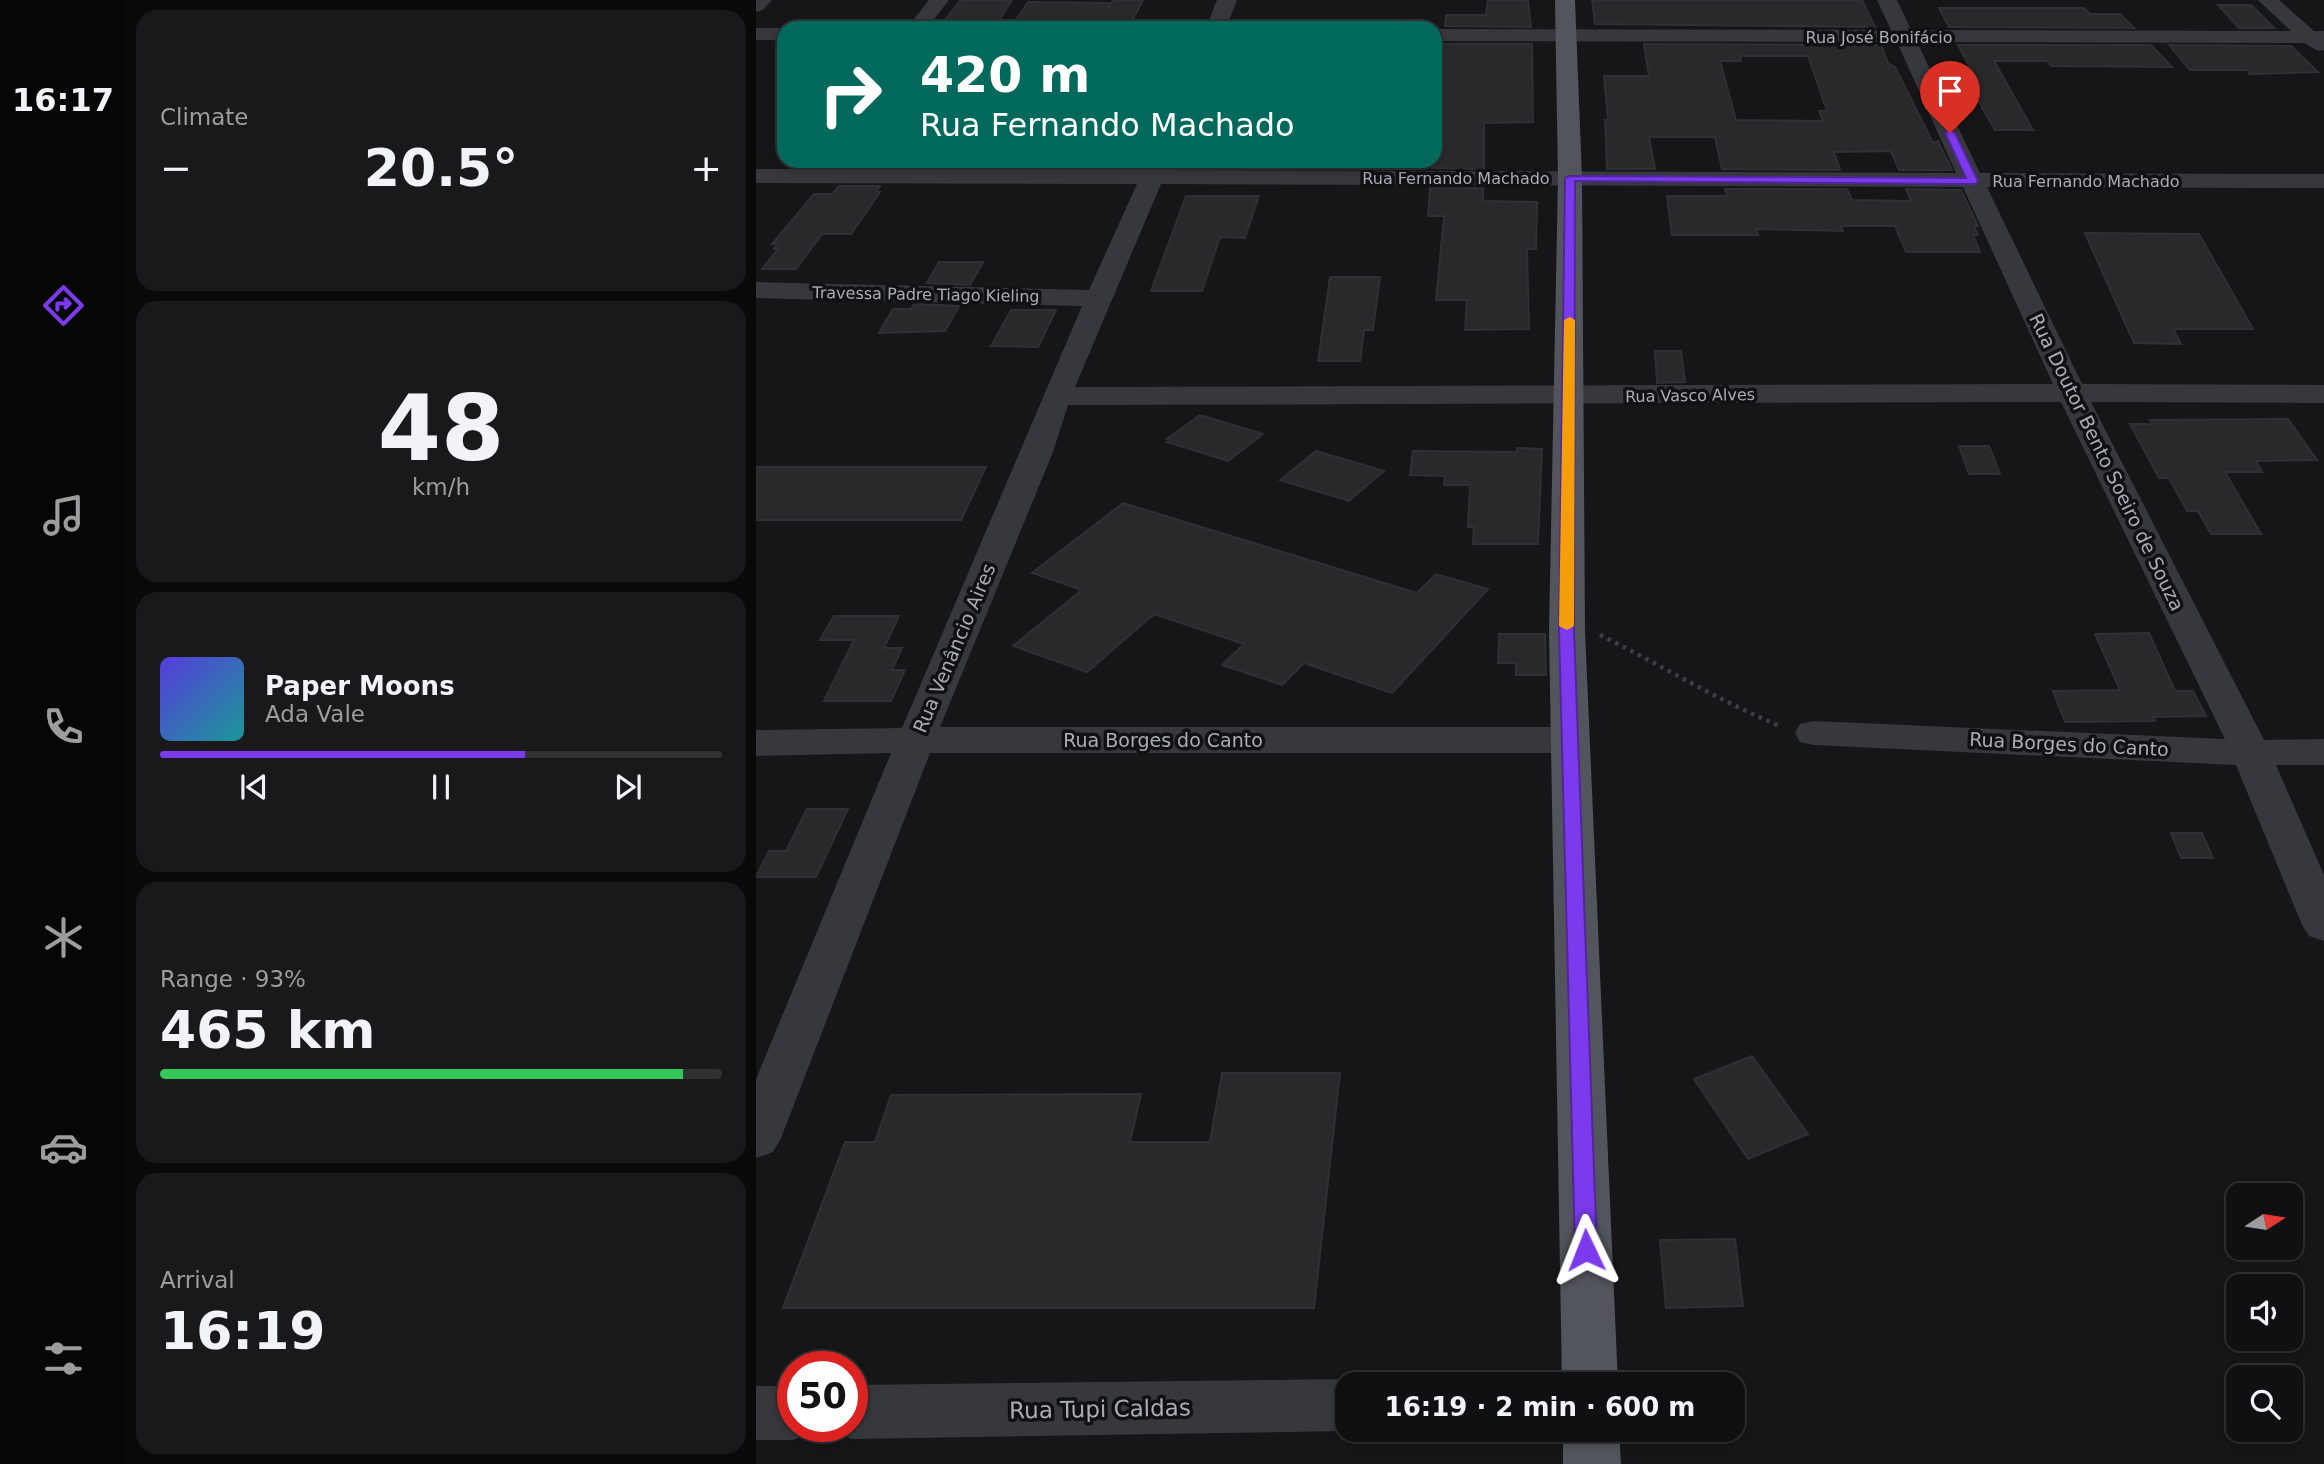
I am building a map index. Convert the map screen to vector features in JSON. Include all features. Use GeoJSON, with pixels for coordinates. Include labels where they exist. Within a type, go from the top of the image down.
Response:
{"type":"FeatureCollection","features":[{"type":"Feature","properties":{"kind":"main road"},"geometry":{"type":"LineString","coordinates":[[1565,0],[1570,178],[1567,616],[1590,1372]]}},
{"type":"Feature","properties":{"kind":"main road"},"geometry":{"type":"LineString","coordinates":[[1591,1442],[1592,1464]]}},
{"type":"Feature","properties":{"kind":"street"},"geometry":{"type":"LineString","coordinates":[[756,6],[762,0]]}},
{"type":"Feature","properties":{"kind":"street"},"geometry":{"type":"LineString","coordinates":[[922,21],[939,0]]}},
{"type":"Feature","properties":{"kind":"street"},"geometry":{"type":"LineString","coordinates":[[1219,21],[1227,0]]}},
{"type":"Feature","properties":{"kind":"street","name":"Rua Doutor Bento Soeiro de Souza"},"geometry":{"type":"LineString","coordinates":[[1887,0],[2071,391],[2251,753],[2324,925]]}},
{"type":"Feature","properties":{"kind":"street"},"geometry":{"type":"LineString","coordinates":[[2268,0],[2319,42]]}},
{"type":"Feature","properties":{"kind":"street"},"geometry":{"type":"LineString","coordinates":[[756,34],[777,34]]}},
{"type":"Feature","properties":{"kind":"street","name":"Rua José Bonifácio"},"geometry":{"type":"LineString","coordinates":[[1442,35],[2319,42]]}},
{"type":"Feature","properties":{"kind":"street"},"geometry":{"type":"LineString","coordinates":[[761,186],[791,169]]}},
{"type":"Feature","properties":{"kind":"street","name":"Rua Fernando Machado"},"geometry":{"type":"LineString","coordinates":[[791,169],[1155,170],[1570,178],[2324,181]]}},
{"type":"Feature","properties":{"kind":"street","name":"Rua Venâncio Aires"},"geometry":{"type":"LineString","coordinates":[[756,1138],[916,740],[1037,452],[1056,396],[1155,170]]}},
{"type":"Feature","properties":{"kind":"street","name":"Travessa Padre Tiago Kieling"},"geometry":{"type":"LineString","coordinates":[[756,290],[1097,298]]}},
{"type":"Feature","properties":{"kind":"street","name":"Rua Vasco Alves"},"geometry":{"type":"LineString","coordinates":[[1056,396],[1570,396],[2071,391],[2324,394]]}},
{"type":"Feature","properties":{"kind":"street","name":"Rua Borges do Canto"},"geometry":{"type":"LineString","coordinates":[[1814,733],[2251,753],[2324,752]]}},
{"type":"Feature","properties":{"kind":"street","name":"Rua Borges do Canto"},"geometry":{"type":"LineString","coordinates":[[756,743],[916,740],[1570,740]]}},
{"type":"Feature","properties":{"kind":"street","name":"Rua Tupi Caldas"},"geometry":{"type":"LineString","coordinates":[[868,1412],[1335,1405]]}},
{"type":"Feature","properties":{"kind":"street"},"geometry":{"type":"LineString","coordinates":[[756,1413],[777,1413]]}},
{"type":"Feature","properties":{"kind":"path"},"geometry":{"type":"LineString","coordinates":[[1567,616],[1738,709],[1777,726],[1814,733]]}},
{"type":"Feature","properties":{"kind":"building"},"geometry":{"type":"Polygon","coordinates":[[[961,0],[1012,0],[999,21],[944,21],[961,0]]]}},
{"type":"Feature","properties":{"kind":"building"},"geometry":{"type":"Polygon","coordinates":[[[1113,0],[1143,0],[1132,21],[1015,21],[1028,2],[1109,3],[1109,8],[1113,0]]]}},
{"type":"Feature","properties":{"kind":"building"},"geometry":{"type":"Polygon","coordinates":[[[1488,0],[1528,0],[1531,27],[1445,26],[1446,15],[1486,15],[1488,0]]]}},
{"type":"Feature","properties":{"kind":"building"},"geometry":{"type":"Polygon","coordinates":[[[1592,0],[1862,0],[1875,27],[1595,24],[1592,0]]]}},
{"type":"Feature","properties":{"kind":"building"},"geometry":{"type":"Polygon","coordinates":[[[2218,5],[2251,5],[2274,28],[2239,28],[2218,5]]]}},
{"type":"Feature","properties":{"kind":"building"},"geometry":{"type":"Polygon","coordinates":[[[1939,8],[2084,8],[2090,14],[2120,14],[2134,28],[1949,27],[1939,8]]]}},
{"type":"Feature","properties":{"kind":"building"},"geometry":{"type":"Polygon","coordinates":[[[1444,44],[1532,44],[1533,122],[1484,123],[1484,169],[1432,168],[1442,168],[1444,44]]]}},
{"type":"Feature","properties":{"kind":"building"},"geometry":{"type":"Polygon","coordinates":[[[1644,44],[1881,45],[1888,63],[1895,67],[1933,143],[1938,141],[1952,170],[1899,170],[1891,151],[1834,152],[1840,170],[1722,169],[1715,137],[1649,137],[1655,169],[1607,169],[1605,120],[1608,120],[1604,76],[1649,76],[1644,44]],[[1740,56],[1741,61],[1720,61],[1736,120],[1823,121],[1819,111],[1827,111],[1808,56],[1740,56]]]}},
{"type":"Feature","properties":{"kind":"building"},"geometry":{"type":"Polygon","coordinates":[[[1958,45],[2151,45],[2172,67],[2051,66],[2047,61],[1994,61],[2033,130],[1995,130],[1970,86],[1969,79],[1976,79],[1958,45]]]}},
{"type":"Feature","properties":{"kind":"building"},"geometry":{"type":"Polygon","coordinates":[[[2169,45],[2291,46],[2318,72],[2250,74],[2247,70],[2190,70],[2169,45]]]}},
{"type":"Feature","properties":{"kind":"building"},"geometry":{"type":"Polygon","coordinates":[[[839,186],[880,186],[876,192],[880,192],[851,234],[822,234],[796,269],[762,269],[778,249],[774,249],[777,244],[772,244],[814,194],[832,194],[839,186]]]}},
{"type":"Feature","properties":{"kind":"building"},"geometry":{"type":"Polygon","coordinates":[[[1430,188],[1483,188],[1483,201],[1537,202],[1536,249],[1527,249],[1529,329],[1465,330],[1467,300],[1436,300],[1444,216],[1428,216],[1430,188]]]}},
{"type":"Feature","properties":{"kind":"building"},"geometry":{"type":"Polygon","coordinates":[[[1725,189],[1847,189],[1852,200],[1911,201],[1906,189],[1961,190],[1978,226],[1974,226],[1978,235],[1973,235],[1980,252],[1906,252],[1895,226],[1841,226],[1843,231],[1756,229],[1758,235],[1672,235],[1667,196],[1727,196],[1725,189]]]}},
{"type":"Feature","properties":{"kind":"building"},"geometry":{"type":"Polygon","coordinates":[[[1186,196],[1259,196],[1245,238],[1220,237],[1202,291],[1151,291],[1186,196]]]}},
{"type":"Feature","properties":{"kind":"building"},"geometry":{"type":"Polygon","coordinates":[[[2085,233],[2199,234],[2253,329],[2173,329],[2181,344],[2134,343],[2085,233]]]}},
{"type":"Feature","properties":{"kind":"building"},"geometry":{"type":"Polygon","coordinates":[[[939,262],[983,262],[970,285],[927,283],[939,262]]]}},
{"type":"Feature","properties":{"kind":"building"},"geometry":{"type":"Polygon","coordinates":[[[1330,277],[1380,277],[1373,330],[1364,330],[1360,361],[1318,361],[1330,277]]]}},
{"type":"Feature","properties":{"kind":"building"},"geometry":{"type":"Polygon","coordinates":[[[914,304],[959,306],[945,331],[879,333],[893,309],[911,309],[914,304]]]}},
{"type":"Feature","properties":{"kind":"building"},"geometry":{"type":"Polygon","coordinates":[[[1011,310],[1056,310],[1038,347],[991,346],[1011,310]]]}},
{"type":"Feature","properties":{"kind":"building"},"geometry":{"type":"Polygon","coordinates":[[[1655,351],[1681,351],[1685,382],[1657,383],[1655,351]]]}},
{"type":"Feature","properties":{"kind":"building"},"geometry":{"type":"Polygon","coordinates":[[[1200,415],[1263,434],[1228,461],[1167,442],[1170,440],[1167,439],[1200,415]]]}},
{"type":"Feature","properties":{"kind":"building"},"geometry":{"type":"Polygon","coordinates":[[[2288,419],[2317,460],[2256,461],[2262,472],[2225,472],[2261,534],[2211,534],[2198,511],[2187,511],[2169,478],[2159,478],[2130,424],[2153,424],[2150,420],[2288,419]]]}},
{"type":"Feature","properties":{"kind":"building"},"geometry":{"type":"Polygon","coordinates":[[[1959,446],[1989,446],[2000,474],[1969,474],[1959,446]]]}},
{"type":"Feature","properties":{"kind":"building"},"geometry":{"type":"Polygon","coordinates":[[[1517,448],[1542,449],[1538,544],[1473,544],[1474,527],[1468,527],[1470,485],[1444,485],[1445,476],[1410,475],[1413,451],[1517,452],[1517,448]]]}},
{"type":"Feature","properties":{"kind":"building"},"geometry":{"type":"Polygon","coordinates":[[[1316,451],[1384,471],[1349,501],[1280,480],[1316,451]]]}},
{"type":"Feature","properties":{"kind":"building"},"geometry":{"type":"Polygon","coordinates":[[[756,467],[986,467],[961,520],[756,520],[756,467]]]}},
{"type":"Feature","properties":{"kind":"building"},"geometry":{"type":"Polygon","coordinates":[[[1123,503],[1417,593],[1436,574],[1488,589],[1392,693],[1304,663],[1282,685],[1222,665],[1244,644],[1154,614],[1087,672],[1013,646],[1082,590],[1032,573],[1123,503]]]}},
{"type":"Feature","properties":{"kind":"building"},"geometry":{"type":"Polygon","coordinates":[[[834,616],[899,616],[884,648],[902,648],[892,670],[905,670],[891,701],[824,701],[854,640],[820,640],[834,616]]]}},
{"type":"Feature","properties":{"kind":"building"},"geometry":{"type":"Polygon","coordinates":[[[2149,633],[2175,691],[2193,691],[2206,716],[2153,717],[2155,721],[2065,722],[2053,691],[2120,690],[2095,634],[2149,633]]]}},
{"type":"Feature","properties":{"kind":"building"},"geometry":{"type":"Polygon","coordinates":[[[1499,634],[1545,634],[1546,675],[1516,675],[1516,663],[1498,663],[1499,634]]]}},
{"type":"Feature","properties":{"kind":"building"},"geometry":{"type":"Polygon","coordinates":[[[807,809],[848,809],[816,877],[756,877],[769,851],[786,851],[807,809]]]}},
{"type":"Feature","properties":{"kind":"building"},"geometry":{"type":"Polygon","coordinates":[[[2171,833],[2202,833],[2213,858],[2181,858],[2171,833]]]}},
{"type":"Feature","properties":{"kind":"building"},"geometry":{"type":"Polygon","coordinates":[[[1752,1056],[1808,1134],[1748,1159],[1694,1079],[1752,1056]]]}},
{"type":"Feature","properties":{"kind":"building"},"geometry":{"type":"Polygon","coordinates":[[[1222,1073],[1340,1073],[1314,1308],[783,1308],[845,1142],[875,1142],[891,1095],[1141,1094],[1130,1142],[1210,1142],[1222,1073]]]}},
{"type":"Feature","properties":{"kind":"building"},"geometry":{"type":"Polygon","coordinates":[[[1735,1239],[1743,1306],[1666,1308],[1660,1240],[1735,1239]]]}},
{"type":"Feature","properties":{"kind":"slow traffic"},"geometry":{"type":"LineString","coordinates":[[1567,626],[1570,320]]}},
{"type":"Feature","properties":{"kind":"route"},"geometry":{"type":"LineString","coordinates":[[1586,1250],[1567,631],[1570,178],[1973,181],[1950,133]]}}]}
